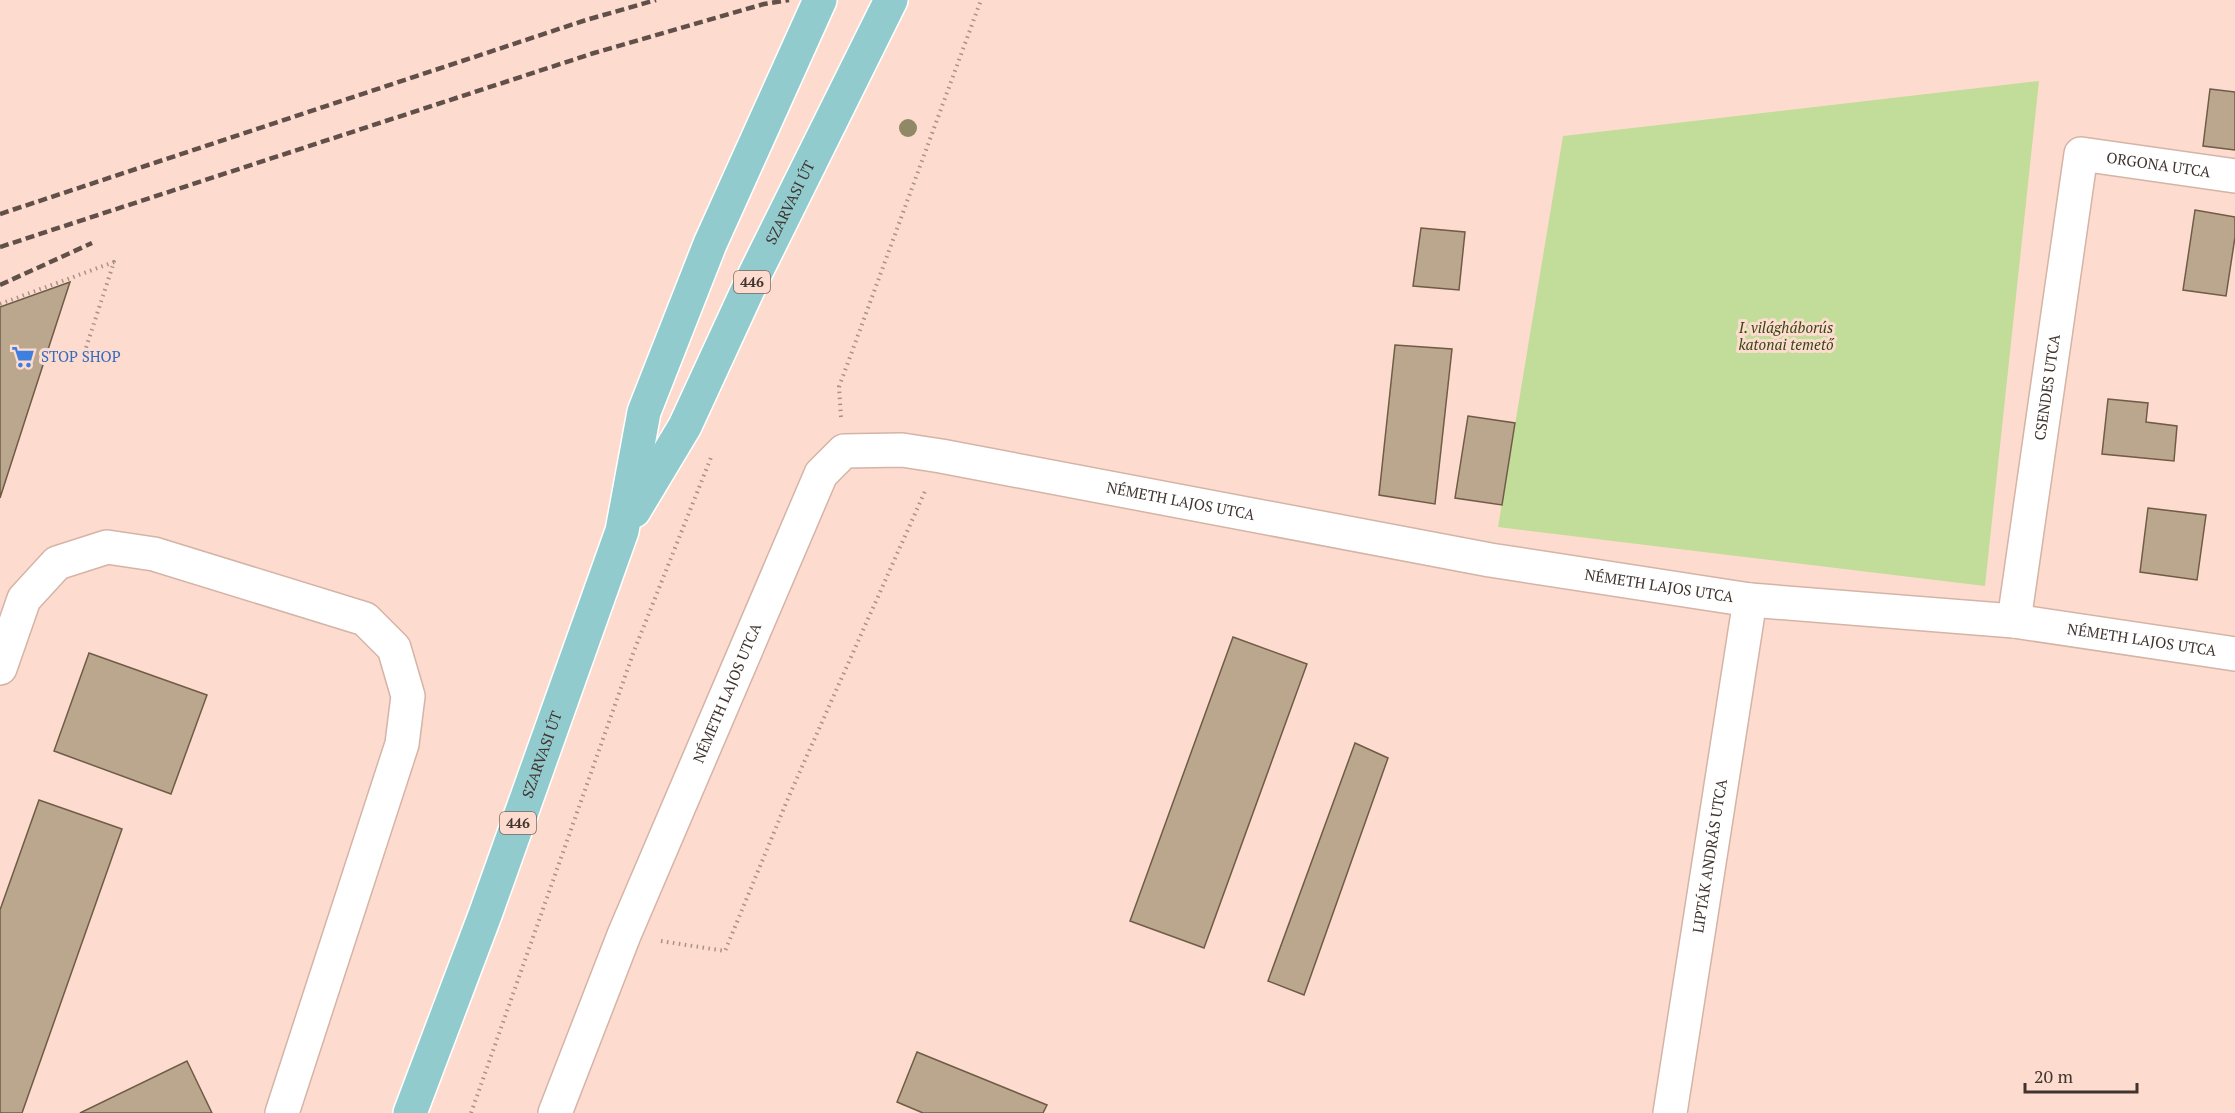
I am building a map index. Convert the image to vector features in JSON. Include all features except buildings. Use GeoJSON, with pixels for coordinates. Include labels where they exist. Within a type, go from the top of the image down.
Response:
{"type":"FeatureCollection","features":[{"type":"Feature","properties":{"kind":"main road","name":"SZARVASI ÚT"},"geometry":{"type":"LineString","coordinates":[[410,1113],[485,915],[622,531],[644,412],[710,244],[820,0]]}},
{"type":"Feature","properties":{"kind":"main road","name":"SZARVASI ÚT"},"geometry":{"type":"LineString","coordinates":[[622,531],[685,426],[756,272],[891,0]]}},
{"type":"Feature","properties":{"kind":"street","name":"ORGONA UTCA"},"geometry":{"type":"LineString","coordinates":[[2081,154],[2235,176]]}},
{"type":"Feature","properties":{"kind":"street","name":"CSENDES UTCA"},"geometry":{"type":"LineString","coordinates":[[2014,621],[2081,154]]}},
{"type":"Feature","properties":{"kind":"street","name":"NÉMETH LAJOS UTCA"},"geometry":{"type":"LineString","coordinates":[[555,1113],[624,935],[821,474],[844,451],[902,450],[941,456],[1490,560],[1750,600],[2014,621],[2235,654]]}},
{"type":"Feature","properties":{"kind":"street"},"geometry":{"type":"LineString","coordinates":[[0,668],[24,599],[57,562],[106,547],[154,554],[365,619],[394,648],[408,696],[402,744],[282,1113]]}},
{"type":"Feature","properties":{"kind":"street","name":"LIPTÁK ANDRÁS UTCA"},"geometry":{"type":"LineString","coordinates":[[1670,1113],[1750,600]]}},
{"type":"Feature","properties":{"kind":"path"},"geometry":{"type":"LineString","coordinates":[[844,451],[839,387],[981,0]]}},
{"type":"Feature","properties":{"kind":"path"},"geometry":{"type":"LineString","coordinates":[[0,304],[114,262],[81,363]]}},
{"type":"Feature","properties":{"kind":"path"},"geometry":{"type":"LineString","coordinates":[[471,1113],[633,651],[714,451]]}},
{"type":"Feature","properties":{"kind":"path"},"geometry":{"type":"LineString","coordinates":[[624,935],[725,951],[789,796],[941,456]]}},
{"type":"Feature","properties":{"kind":"green space","name":"I. világháborús katonai temető"},"geometry":{"type":"Polygon","coordinates":[[[2039,81],[1985,586],[1498,527],[1563,136],[2039,81]]]}},
{"type":"Feature","properties":{"kind":"railway"},"geometry":{"type":"LineString","coordinates":[[0,214],[586,20],[656,0]]}},
{"type":"Feature","properties":{"kind":"railway"},"geometry":{"type":"LineString","coordinates":[[0,247],[594,53],[764,4],[789,0]]}},
{"type":"Feature","properties":{"kind":"railway"},"geometry":{"type":"LineString","coordinates":[[0,285],[92,243]]}},
{"type":"Feature","properties":{"kind":"place","name":"STOP SHOP"},"geometry":{"type":"Point","coordinates":[23,357]}}]}
